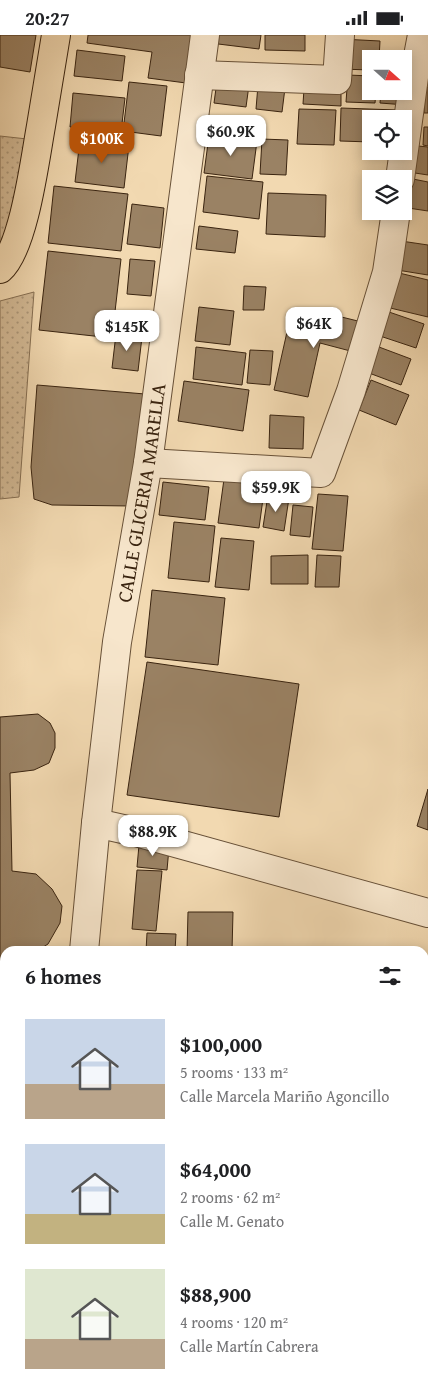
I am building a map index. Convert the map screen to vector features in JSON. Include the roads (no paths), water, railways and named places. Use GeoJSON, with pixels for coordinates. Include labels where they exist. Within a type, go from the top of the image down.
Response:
{"type":"FeatureCollection","features":[{"type":"Feature","properties":{"kind":"main road"},"geometry":{"type":"LineString","coordinates":[[0,269],[4,266],[14,247],[22,224],[36,156],[56,35]]}},
{"type":"Feature","properties":{"kind":"street","name":"CALLE GLICERIA MARELLA"},"geometry":{"type":"LineString","coordinates":[[84,946],[96,823],[118,642],[148,463],[205,35]]}},
{"type":"Feature","properties":{"kind":"street"},"geometry":{"type":"LineString","coordinates":[[199,75],[337,80],[340,35]]}},
{"type":"Feature","properties":{"kind":"street"},"geometry":{"type":"LineString","coordinates":[[401,170],[414,77],[422,35]]}},
{"type":"Feature","properties":{"kind":"street"},"geometry":{"type":"LineString","coordinates":[[148,463],[321,473],[352,391],[387,272],[395,220]]}},
{"type":"Feature","properties":{"kind":"street"},"geometry":{"type":"LineString","coordinates":[[96,823],[136,832],[428,913]]}}]}
